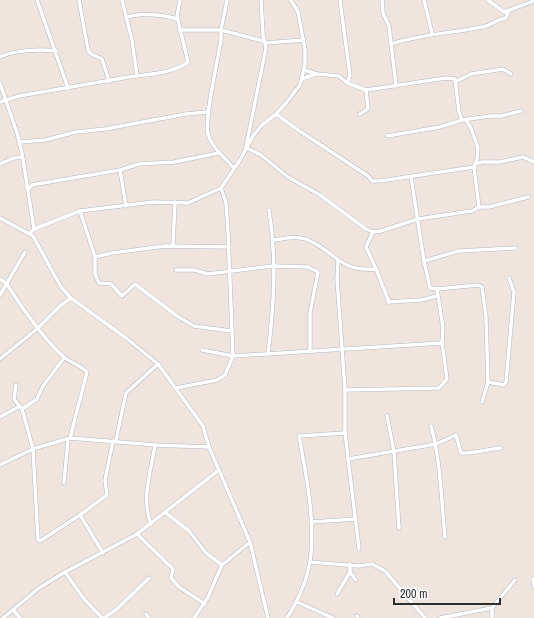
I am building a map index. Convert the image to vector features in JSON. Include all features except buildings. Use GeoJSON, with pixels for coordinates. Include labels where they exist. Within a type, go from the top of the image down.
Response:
{"type":"FeatureCollection","features":[{"type":"Feature","properties":{"kind":"street"},"geometry":{"type":"LineString","coordinates":[[37,0],[55,47],[58,61],[68,88]]}},
{"type":"Feature","properties":{"kind":"street"},"geometry":{"type":"LineString","coordinates":[[79,0],[88,50],[91,54],[102,59],[109,81]]}},
{"type":"Feature","properties":{"kind":"street"},"geometry":{"type":"LineString","coordinates":[[122,0],[132,40],[137,76]]}},
{"type":"Feature","properties":{"kind":"street"},"geometry":{"type":"LineString","coordinates":[[0,102],[6,99],[144,76],[180,68],[188,62],[177,19],[180,0]]}},
{"type":"Feature","properties":{"kind":"street"},"geometry":{"type":"LineString","coordinates":[[227,0],[208,112],[208,134],[219,153],[234,168]]}},
{"type":"Feature","properties":{"kind":"street"},"geometry":{"type":"LineString","coordinates":[[246,148],[251,124],[251,114],[263,65],[264,42],[261,0]]}},
{"type":"Feature","properties":{"kind":"street"},"geometry":{"type":"LineString","coordinates":[[30,233],[34,229],[80,211],[107,206],[175,202],[188,203],[220,188],[262,125],[276,114],[295,92],[302,79],[306,59],[304,40],[298,12],[291,0]]}},
{"type":"Feature","properties":{"kind":"street"},"geometry":{"type":"LineString","coordinates":[[340,0],[350,76],[347,83]]}},
{"type":"Feature","properties":{"kind":"street"},"geometry":{"type":"LineString","coordinates":[[382,0],[383,13],[389,26],[396,86]]}},
{"type":"Feature","properties":{"kind":"street"},"geometry":{"type":"LineString","coordinates":[[424,0],[432,33]]}},
{"type":"Feature","properties":{"kind":"street"},"geometry":{"type":"LineString","coordinates":[[488,0],[506,12]]}},
{"type":"Feature","properties":{"kind":"street"},"geometry":{"type":"LineString","coordinates":[[506,12],[534,1]]}},
{"type":"Feature","properties":{"kind":"street"},"geometry":{"type":"LineString","coordinates":[[390,44],[432,33],[458,32],[485,27],[498,19],[506,18],[506,12]]}},
{"type":"Feature","properties":{"kind":"street"},"geometry":{"type":"LineString","coordinates":[[126,18],[133,14],[162,16],[177,19]]}},
{"type":"Feature","properties":{"kind":"street"},"geometry":{"type":"LineString","coordinates":[[179,30],[221,30],[264,42],[304,40]]}},
{"type":"Feature","properties":{"kind":"street"},"geometry":{"type":"LineString","coordinates":[[49,50],[55,47]]}},
{"type":"Feature","properties":{"kind":"street"},"geometry":{"type":"LineString","coordinates":[[0,57],[10,53],[49,50],[56,51]]}},
{"type":"Feature","properties":{"kind":"street"},"geometry":{"type":"LineString","coordinates":[[455,82],[471,74],[502,69],[511,74]]}},
{"type":"Feature","properties":{"kind":"street"},"geometry":{"type":"LineString","coordinates":[[304,70],[317,74],[339,76],[347,83],[366,90],[446,78],[455,79],[459,112],[471,128],[477,144],[478,159],[475,166],[480,207]]}},
{"type":"Feature","properties":{"kind":"street"},"geometry":{"type":"LineString","coordinates":[[302,79],[317,74]]}},
{"type":"Feature","properties":{"kind":"street"},"geometry":{"type":"LineString","coordinates":[[0,83],[20,142],[34,229]]}},
{"type":"Feature","properties":{"kind":"street"},"geometry":{"type":"LineString","coordinates":[[360,114],[368,109],[366,90]]}},
{"type":"Feature","properties":{"kind":"street"},"geometry":{"type":"LineString","coordinates":[[387,136],[440,127],[484,116],[501,116],[521,111]]}},
{"type":"Feature","properties":{"kind":"street"},"geometry":{"type":"LineString","coordinates":[[20,142],[45,140],[76,132],[105,129],[186,114],[208,112]]}},
{"type":"Feature","properties":{"kind":"street"},"geometry":{"type":"LineString","coordinates":[[276,114],[368,176],[372,181],[411,177],[475,166],[482,162],[496,162],[523,157],[534,162]]}},
{"type":"Feature","properties":{"kind":"street"},"geometry":{"type":"LineString","coordinates":[[246,148],[261,155],[288,177],[320,195],[366,229],[373,232],[381,231],[418,219],[472,211],[480,207],[489,207],[528,197]]}},
{"type":"Feature","properties":{"kind":"street"},"geometry":{"type":"LineString","coordinates":[[27,187],[30,188],[32,185],[92,173],[120,170],[139,164],[174,162],[219,153]]}},
{"type":"Feature","properties":{"kind":"street"},"geometry":{"type":"LineString","coordinates":[[0,163],[22,157]]}},
{"type":"Feature","properties":{"kind":"street"},"geometry":{"type":"LineString","coordinates":[[478,159],[482,162]]}},
{"type":"Feature","properties":{"kind":"street"},"geometry":{"type":"LineString","coordinates":[[120,170],[126,206]]}},
{"type":"Feature","properties":{"kind":"street"},"geometry":{"type":"LineString","coordinates":[[411,177],[424,261],[430,288],[437,289],[478,285],[482,287],[486,317],[488,382],[482,402]]}},
{"type":"Feature","properties":{"kind":"street"},"geometry":{"type":"LineString","coordinates":[[176,388],[221,378],[226,375],[233,356],[226,203],[220,188]]}},
{"type":"Feature","properties":{"kind":"street"},"geometry":{"type":"LineString","coordinates":[[173,246],[175,202]]}},
{"type":"Feature","properties":{"kind":"street"},"geometry":{"type":"LineString","coordinates":[[268,354],[275,284],[272,266],[274,262],[274,240],[269,210]]}},
{"type":"Feature","properties":{"kind":"street"},"geometry":{"type":"LineString","coordinates":[[80,211],[95,257],[95,274],[99,283],[111,284],[122,296],[135,284],[177,316],[194,326],[231,331]]}},
{"type":"Feature","properties":{"kind":"street"},"geometry":{"type":"LineString","coordinates":[[0,218],[30,233],[36,240],[61,287],[71,298],[126,338],[158,364],[203,426],[209,447],[250,542],[268,618]]}},
{"type":"Feature","properties":{"kind":"street"},"geometry":{"type":"LineString","coordinates":[[373,232],[366,246],[388,302],[421,300],[437,296]]}},
{"type":"Feature","properties":{"kind":"street"},"geometry":{"type":"LineString","coordinates":[[274,240],[297,237],[310,241],[346,265],[366,270],[376,269]]}},
{"type":"Feature","properties":{"kind":"street"},"geometry":{"type":"LineString","coordinates":[[95,257],[112,253],[173,246],[229,247]]}},
{"type":"Feature","properties":{"kind":"street"},"geometry":{"type":"LineString","coordinates":[[424,261],[459,252],[516,248]]}},
{"type":"Feature","properties":{"kind":"street"},"geometry":{"type":"LineString","coordinates":[[0,295],[25,252]]}},
{"type":"Feature","properties":{"kind":"street"},"geometry":{"type":"LineString","coordinates":[[338,261],[337,278],[345,390],[345,433],[359,549]]}},
{"type":"Feature","properties":{"kind":"street"},"geometry":{"type":"LineString","coordinates":[[176,270],[194,270],[208,274],[272,266],[308,267],[318,272],[310,313],[310,351]]}},
{"type":"Feature","properties":{"kind":"street"},"geometry":{"type":"LineString","coordinates":[[488,382],[504,385],[506,382],[514,292],[509,278]]}},
{"type":"Feature","properties":{"kind":"street"},"geometry":{"type":"LineString","coordinates":[[0,279],[6,284],[38,328],[64,358],[83,368],[87,372],[69,438],[64,483]]}},
{"type":"Feature","properties":{"kind":"street"},"geometry":{"type":"LineString","coordinates":[[345,390],[439,388],[447,379],[442,343],[443,328],[437,289]]}},
{"type":"Feature","properties":{"kind":"street"},"geometry":{"type":"LineString","coordinates":[[0,359],[38,328],[60,306],[71,298]]}},
{"type":"Feature","properties":{"kind":"street"},"geometry":{"type":"LineString","coordinates":[[202,350],[233,356],[442,343]]}},
{"type":"Feature","properties":{"kind":"street"},"geometry":{"type":"LineString","coordinates":[[0,417],[37,399],[43,386],[64,358]]}},
{"type":"Feature","properties":{"kind":"street"},"geometry":{"type":"LineString","coordinates":[[16,385],[14,399],[21,408],[33,449],[38,540],[40,541],[80,515],[107,495],[105,480],[126,393],[158,364]]}},
{"type":"Feature","properties":{"kind":"street"},"geometry":{"type":"LineString","coordinates":[[387,416],[394,452],[399,528]]}},
{"type":"Feature","properties":{"kind":"street"},"geometry":{"type":"LineString","coordinates":[[432,426],[436,444],[445,537]]}},
{"type":"Feature","properties":{"kind":"street"},"geometry":{"type":"LineString","coordinates":[[287,618],[297,602],[310,562],[311,522],[299,436],[345,433]]}},
{"type":"Feature","properties":{"kind":"street"},"geometry":{"type":"LineString","coordinates":[[348,458],[394,452],[436,444],[456,436],[461,453],[468,454],[476,451],[501,448]]}},
{"type":"Feature","properties":{"kind":"street"},"geometry":{"type":"LineString","coordinates":[[0,465],[33,449],[69,438],[155,445],[209,447]]}},
{"type":"Feature","properties":{"kind":"street"},"geometry":{"type":"LineString","coordinates":[[151,524],[146,512],[146,500],[155,445]]}},
{"type":"Feature","properties":{"kind":"street"},"geometry":{"type":"LineString","coordinates":[[3,618],[39,588],[65,572],[137,534],[166,513],[219,470]]}},
{"type":"Feature","properties":{"kind":"street"},"geometry":{"type":"LineString","coordinates":[[166,513],[189,531],[206,553],[222,565]]}},
{"type":"Feature","properties":{"kind":"street"},"geometry":{"type":"LineString","coordinates":[[80,515],[103,553]]}},
{"type":"Feature","properties":{"kind":"street"},"geometry":{"type":"LineString","coordinates":[[311,522],[356,519]]}},
{"type":"Feature","properties":{"kind":"street"},"geometry":{"type":"LineString","coordinates":[[137,534],[173,569],[171,578],[179,588],[204,604]]}},
{"type":"Feature","properties":{"kind":"street"},"geometry":{"type":"LineString","coordinates":[[194,618],[204,604],[222,565],[250,542]]}},
{"type":"Feature","properties":{"kind":"street"},"geometry":{"type":"LineString","coordinates":[[310,562],[350,564],[359,566],[372,564],[385,571],[425,618]]}},
{"type":"Feature","properties":{"kind":"street"},"geometry":{"type":"LineString","coordinates":[[337,594],[350,572],[350,564]]}},
{"type":"Feature","properties":{"kind":"street"},"geometry":{"type":"LineString","coordinates":[[65,572],[84,599],[103,618],[117,609],[149,578]]}},
{"type":"Feature","properties":{"kind":"street"},"geometry":{"type":"LineString","coordinates":[[350,572],[356,580]]}},
{"type":"Feature","properties":{"kind":"street"},"geometry":{"type":"LineString","coordinates":[[533,578],[534,586]]}},
{"type":"Feature","properties":{"kind":"street"},"geometry":{"type":"LineString","coordinates":[[492,618],[492,608],[515,580]]}},
{"type":"Feature","properties":{"kind":"street"},"geometry":{"type":"LineString","coordinates":[[297,602],[333,618]]}},
{"type":"Feature","properties":{"kind":"street"},"geometry":{"type":"LineString","coordinates":[[440,618],[492,608]]}},
{"type":"Feature","properties":{"kind":"street"},"geometry":{"type":"LineString","coordinates":[[13,610],[20,618]]}},
{"type":"Feature","properties":{"kind":"street"},"geometry":{"type":"LineString","coordinates":[[146,614],[149,618]]}}]}
